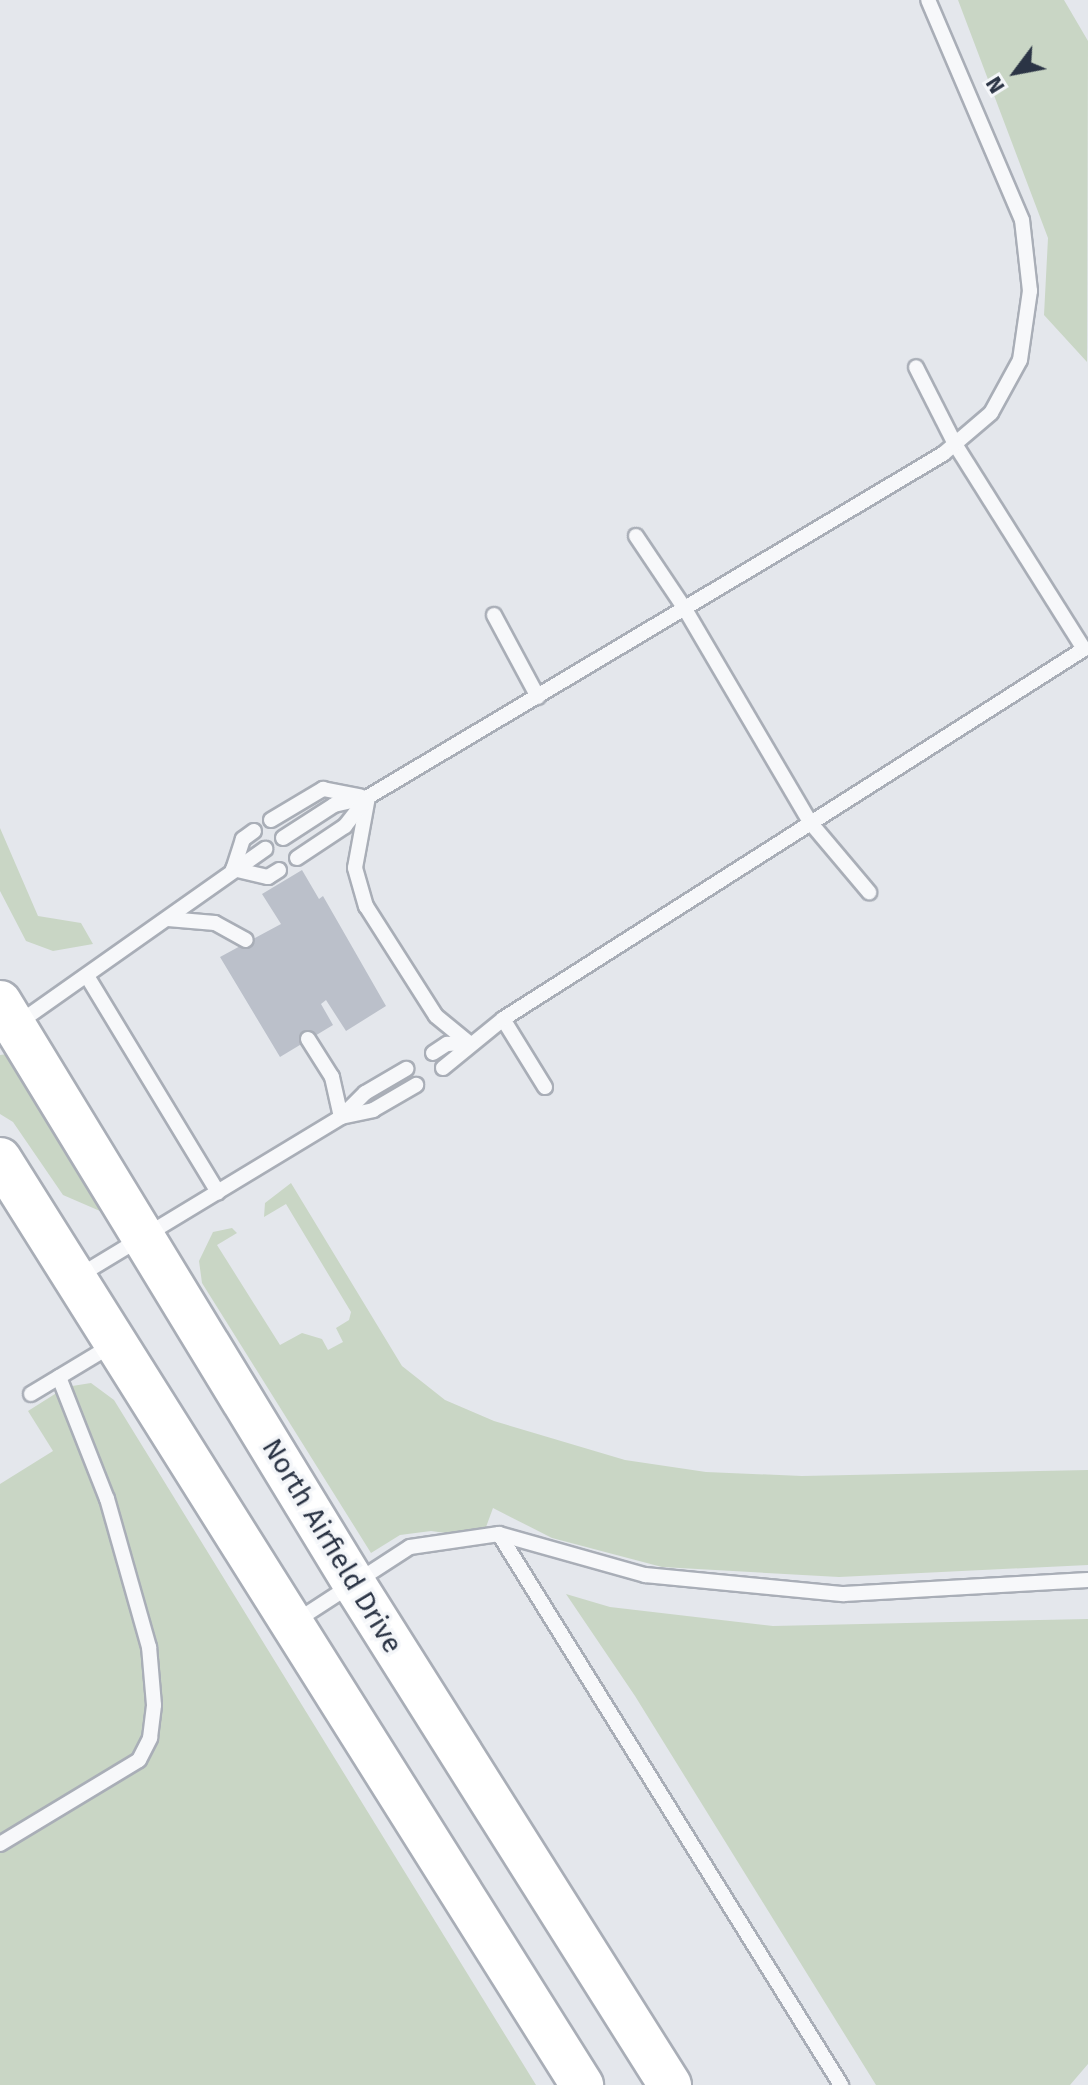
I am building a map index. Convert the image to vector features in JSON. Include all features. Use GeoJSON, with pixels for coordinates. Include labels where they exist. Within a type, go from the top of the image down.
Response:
{"type":"FeatureCollection","features":[{"type":"Feature","properties":{"kind":"main road","name":"North Airfield Drive"},"geometry":{"type":"LineString","coordinates":[[5,1021],[143,1236],[554,1907],[670,2085]]}},
{"type":"Feature","properties":{"kind":"main road"},"geometry":{"type":"LineString","coordinates":[[0,1159],[118,1341],[498,1955],[582,2085]]}},
{"type":"Feature","properties":{"kind":"lane"},"geometry":{"type":"LineString","coordinates":[[283,838],[334,805],[368,797],[685,609],[955,444],[991,413],[1020,360],[1030,291],[1022,220],[928,0]]}},
{"type":"Feature","properties":{"kind":"lane"},"geometry":{"type":"LineString","coordinates":[[443,1068],[461,1058],[469,1043],[503,1019],[810,822],[1086,653],[955,444],[916,367]]}},
{"type":"Feature","properties":{"kind":"lane"},"geometry":{"type":"LineString","coordinates":[[636,536],[685,609],[810,822],[869,892]]}},
{"type":"Feature","properties":{"kind":"lane"},"geometry":{"type":"LineString","coordinates":[[494,615],[538,697]]}},
{"type":"Feature","properties":{"kind":"lane"},"geometry":{"type":"LineString","coordinates":[[271,820],[323,789],[368,797]]}},
{"type":"Feature","properties":{"kind":"lane"},"geometry":{"type":"LineString","coordinates":[[297,858],[345,826],[368,797]]}},
{"type":"Feature","properties":{"kind":"lane"},"geometry":{"type":"LineString","coordinates":[[368,797],[355,868],[366,906],[436,1016],[469,1043]]}},
{"type":"Feature","properties":{"kind":"lane"},"geometry":{"type":"LineString","coordinates":[[233,869],[243,839],[254,831]]}},
{"type":"Feature","properties":{"kind":"lane"},"geometry":{"type":"LineString","coordinates":[[5,1021],[87,976],[265,849]]}},
{"type":"Feature","properties":{"kind":"lane"},"geometry":{"type":"LineString","coordinates":[[233,869],[268,877],[279,870]]}},
{"type":"Feature","properties":{"kind":"lane"},"geometry":{"type":"LineString","coordinates":[[168,919],[215,923],[246,940]]}},
{"type":"Feature","properties":{"kind":"lane"},"geometry":{"type":"LineString","coordinates":[[87,976],[218,1192]]}},
{"type":"Feature","properties":{"kind":"lane"},"geometry":{"type":"LineString","coordinates":[[503,1019],[545,1087]]}},
{"type":"Feature","properties":{"kind":"lane"},"geometry":{"type":"LineString","coordinates":[[308,1039],[332,1077],[341,1117]]}},
{"type":"Feature","properties":{"kind":"lane"},"geometry":{"type":"LineString","coordinates":[[433,1053],[447,1044],[469,1043]]}},
{"type":"Feature","properties":{"kind":"lane"},"geometry":{"type":"LineString","coordinates":[[77,1277],[341,1117],[365,1093],[406,1069]]}},
{"type":"Feature","properties":{"kind":"lane"},"geometry":{"type":"LineString","coordinates":[[341,1117],[373,1110],[416,1085]]}},
{"type":"Feature","properties":{"kind":"lane"},"geometry":{"type":"LineString","coordinates":[[31,1394],[118,1341]]}},
{"type":"Feature","properties":{"kind":"lane"},"geometry":{"type":"LineString","coordinates":[[0,1844],[139,1760],[150,1738],[154,1705],[149,1647],[107,1499],[59,1377]]}},
{"type":"Feature","properties":{"kind":"lane"},"geometry":{"type":"LineString","coordinates":[[499,1534],[841,2085]]}},
{"type":"Feature","properties":{"kind":"lane"},"geometry":{"type":"LineString","coordinates":[[293,1623],[410,1547],[499,1534],[645,1575],[844,1594],[1088,1580]]}},
{"type":"Feature","properties":{"kind":"green space"},"geometry":{"type":"Polygon","coordinates":[[[958,0],[1064,0],[1088,41],[1087,362],[1044,315],[1048,238],[958,0]]]}},
{"type":"Feature","properties":{"kind":"green space"},"geometry":{"type":"Polygon","coordinates":[[[0,828],[38,916],[81,923],[93,944],[53,951],[26,941],[0,891],[0,828]]]}},
{"type":"Feature","properties":{"kind":"green space"},"geometry":{"type":"Polygon","coordinates":[[[8,1054],[103,1209],[100,1211],[63,1195],[13,1122],[0,1114],[0,1055],[8,1054]]]}},
{"type":"Feature","properties":{"kind":"green space"},"geometry":{"type":"Polygon","coordinates":[[[291,1183],[402,1366],[445,1400],[494,1421],[625,1460],[706,1472],[802,1476],[1088,1470],[1088,1565],[839,1577],[662,1567],[552,1538],[493,1508],[482,1538],[431,1531],[400,1535],[371,1553],[202,1283],[199,1261],[213,1232],[232,1228],[237,1233],[217,1245],[280,1345],[302,1333],[322,1339],[328,1350],[343,1342],[336,1328],[349,1320],[351,1312],[286,1204],[264,1217],[265,1203],[291,1183]]]}},
{"type":"Feature","properties":{"kind":"green space"},"geometry":{"type":"Polygon","coordinates":[[[91,1383],[114,1400],[536,2085],[0,2085],[0,1484],[53,1451],[28,1411],[66,1387],[91,1383]]]}},
{"type":"Feature","properties":{"kind":"green space"},"geometry":{"type":"Polygon","coordinates":[[[566,1594],[610,1607],[773,1626],[1088,1619],[1088,2064],[1070,2085],[876,2085],[635,1696],[566,1594]]]}},
{"type":"Feature","properties":{"kind":"building"},"geometry":{"type":"Polygon","coordinates":[[[302,870],[319,899],[323,896],[386,1006],[346,1031],[326,1000],[321,1004],[333,1025],[280,1057],[220,957],[281,924],[262,894],[302,870]]]}}]}
